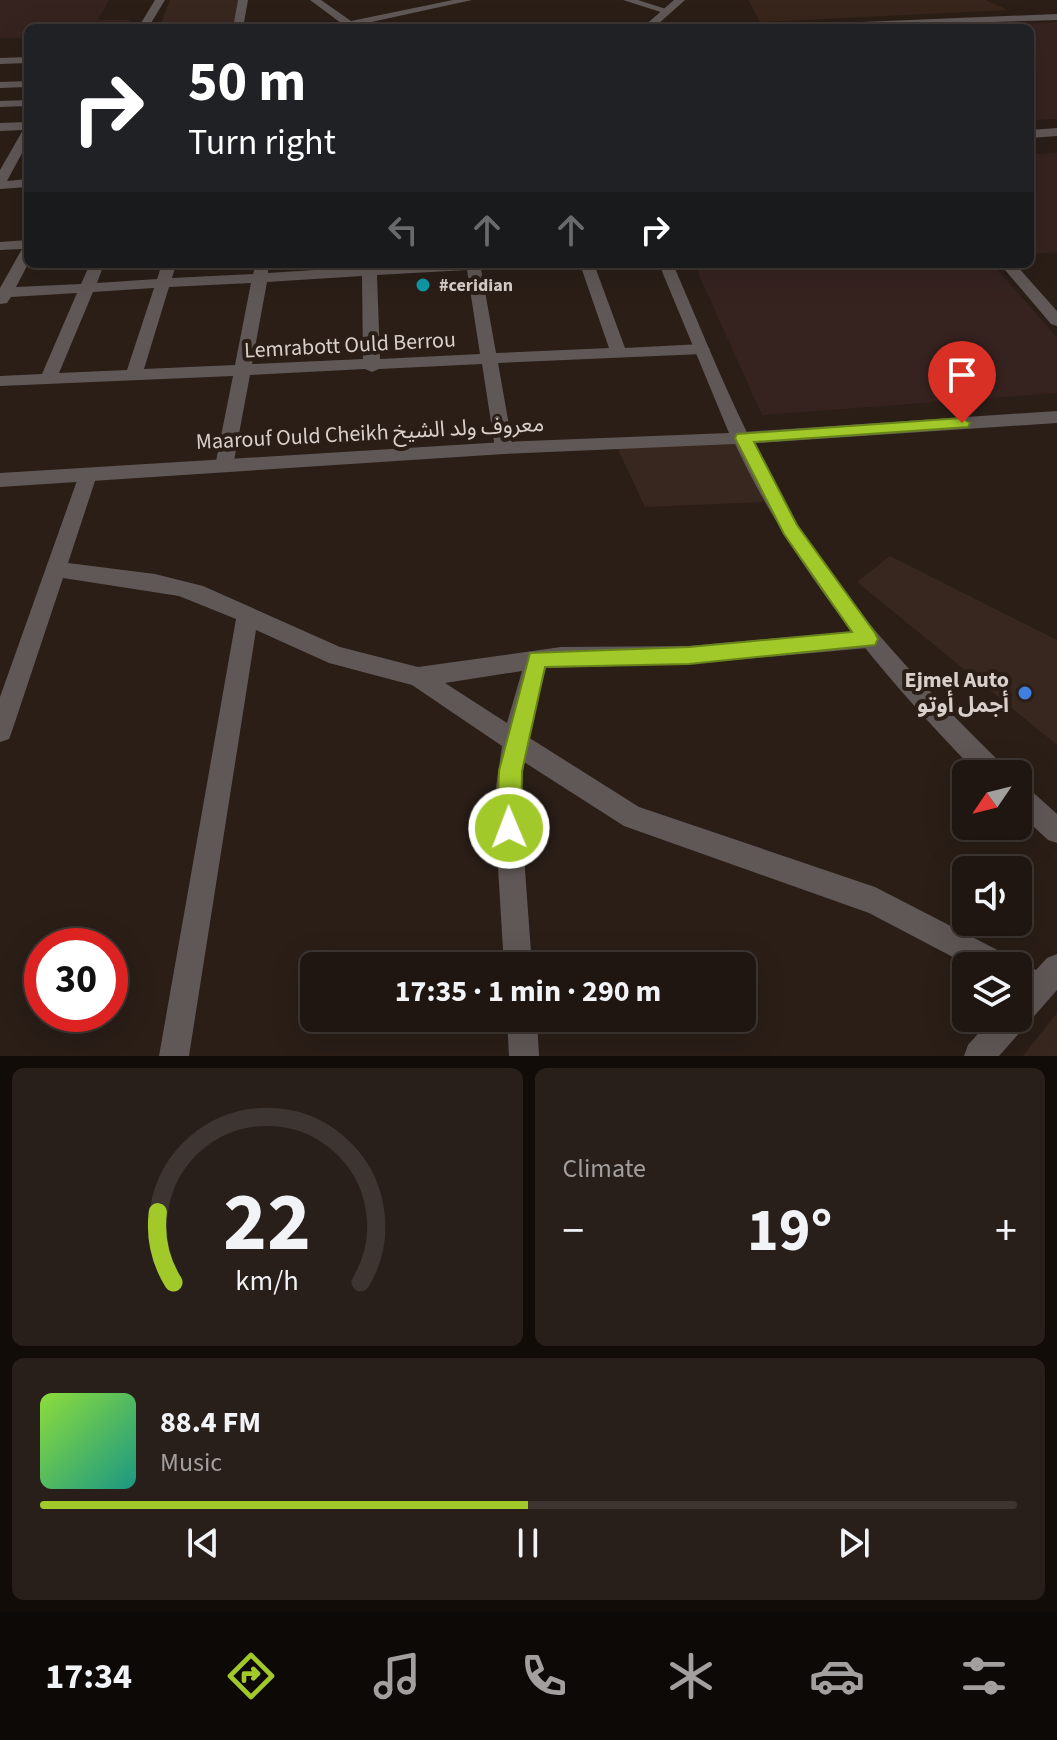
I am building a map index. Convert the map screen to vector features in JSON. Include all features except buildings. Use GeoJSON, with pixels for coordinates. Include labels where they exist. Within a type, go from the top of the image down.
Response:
{"type":"FeatureCollection","features":[{"type":"Feature","properties":{"kind":"street"},"geometry":{"type":"LineString","coordinates":[[145,24],[160,0]]}},
{"type":"Feature","properties":{"kind":"street"},"geometry":{"type":"LineString","coordinates":[[239,24],[243,0]]}},
{"type":"Feature","properties":{"kind":"street"},"geometry":{"type":"LineString","coordinates":[[315,0],[350,24],[467,0]]}},
{"type":"Feature","properties":{"kind":"street"},"geometry":{"type":"LineString","coordinates":[[404,0],[420,10]]}},
{"type":"Feature","properties":{"kind":"street"},"geometry":{"type":"LineString","coordinates":[[628,0],[673,5]]}},
{"type":"Feature","properties":{"kind":"street"},"geometry":{"type":"LineString","coordinates":[[673,5],[673,18],[678,24]]}},
{"type":"Feature","properties":{"kind":"street"},"geometry":{"type":"LineString","coordinates":[[652,24],[673,5]]}},
{"type":"Feature","properties":{"kind":"street"},"geometry":{"type":"LineString","coordinates":[[903,24],[1057,17]]}},
{"type":"Feature","properties":{"kind":"street"},"geometry":{"type":"LineString","coordinates":[[0,61],[24,60]]}},
{"type":"Feature","properties":{"kind":"street"},"geometry":{"type":"LineString","coordinates":[[0,85],[24,84]]}},
{"type":"Feature","properties":{"kind":"street"},"geometry":{"type":"LineString","coordinates":[[0,104],[24,103]]}},
{"type":"Feature","properties":{"kind":"street"},"geometry":{"type":"LineString","coordinates":[[0,127],[24,128]]}},
{"type":"Feature","properties":{"kind":"street"},"geometry":{"type":"LineString","coordinates":[[1034,134],[1057,132]]}},
{"type":"Feature","properties":{"kind":"street"},"geometry":{"type":"LineString","coordinates":[[24,133],[6,158],[0,183],[24,183]]}},
{"type":"Feature","properties":{"kind":"street"},"geometry":{"type":"LineString","coordinates":[[0,246],[24,247]]}},
{"type":"Feature","properties":{"kind":"street"},"geometry":{"type":"LineString","coordinates":[[2,296],[24,255]]}},
{"type":"Feature","properties":{"kind":"street"},"geometry":{"type":"LineString","coordinates":[[48,379],[95,268]]}},
{"type":"Feature","properties":{"kind":"street"},"geometry":{"type":"LineString","coordinates":[[134,375],[168,268]]}},
{"type":"Feature","properties":{"kind":"street"},"geometry":{"type":"LineString","coordinates":[[2,296],[163,283],[261,271],[370,268],[372,367]]}},
{"type":"Feature","properties":{"kind":"street"},"geometry":{"type":"LineString","coordinates":[[474,268],[492,360],[504,448]]}},
{"type":"Feature","properties":{"kind":"street"},"geometry":{"type":"LineString","coordinates":[[588,268],[618,350]]}},
{"type":"Feature","properties":{"kind":"street"},"geometry":{"type":"LineString","coordinates":[[668,268],[743,438],[790,529],[868,639],[982,760]]}},
{"type":"Feature","properties":{"kind":"street"},"geometry":{"type":"LineString","coordinates":[[1011,268],[1057,321]]}},
{"type":"Feature","properties":{"kind":"street"},"geometry":{"type":"LineString","coordinates":[[224,466],[261,271]]}},
{"type":"Feature","properties":{"kind":"street"},"geometry":{"type":"LineString","coordinates":[[1034,294],[1057,292]]}},
{"type":"Feature","properties":{"kind":"street","name":"Lemrabott Ould Berrou"},"geometry":{"type":"LineString","coordinates":[[0,381],[372,367],[618,350],[702,349]]}},
{"type":"Feature","properties":{"kind":"street","name":"Maarouf Ould Cheikh معروف ولد الشيخ"},"geometry":{"type":"LineString","coordinates":[[0,480],[1057,417]]}},
{"type":"Feature","properties":{"kind":"street"},"geometry":{"type":"LineString","coordinates":[[1,726],[88,475]]}},
{"type":"Feature","properties":{"kind":"street"},"geometry":{"type":"LineString","coordinates":[[56,569],[195,591],[222,599],[282,634],[337,656],[418,677],[613,807],[633,817],[875,901],[972,952]]}},
{"type":"Feature","properties":{"kind":"street"},"geometry":{"type":"LineString","coordinates":[[174,1056],[248,615]]}},
{"type":"Feature","properties":{"kind":"street"},"geometry":{"type":"LineString","coordinates":[[418,677],[537,659],[689,655],[868,639]]}},
{"type":"Feature","properties":{"kind":"street"},"geometry":{"type":"LineString","coordinates":[[517,952],[507,801],[515,739],[537,659]]}},
{"type":"Feature","properties":{"kind":"street"},"geometry":{"type":"LineString","coordinates":[[1032,808],[1057,831]]}},
{"type":"Feature","properties":{"kind":"street"},"geometry":{"type":"LineString","coordinates":[[523,1032],[524,1056]]}},
{"type":"Feature","properties":{"kind":"street"},"geometry":{"type":"LineString","coordinates":[[979,1056],[1000,1032]]}},
{"type":"Feature","properties":{"kind":"shaded area"},"geometry":{"type":"Polygon","coordinates":[[[0,0],[109,0],[98,20],[130,20],[128,24],[24,24],[24,38],[0,38],[0,0]]]}},
{"type":"Feature","properties":{"kind":"shaded area"},"geometry":{"type":"Polygon","coordinates":[[[170,0],[240,0],[234,24],[161,24],[170,0]]]}},
{"type":"Feature","properties":{"kind":"shaded area"},"geometry":{"type":"Polygon","coordinates":[[[748,0],[985,0],[1008,10],[760,22],[748,0]]]}},
{"type":"Feature","properties":{"kind":"shaded area"},"geometry":{"type":"Polygon","coordinates":[[[1057,22],[1057,119],[1034,120],[1034,24],[1020,24],[1057,22]]]}},
{"type":"Feature","properties":{"kind":"shaded area"},"geometry":{"type":"Polygon","coordinates":[[[1057,153],[1057,252],[1034,254],[1034,154],[1057,153]]]}},
{"type":"Feature","properties":{"kind":"shaded area"},"geometry":{"type":"Polygon","coordinates":[[[696,268],[996,268],[1057,338],[1057,393],[762,415],[696,268]]]}},
{"type":"Feature","properties":{"kind":"shaded area"},"geometry":{"type":"Polygon","coordinates":[[[738,441],[764,502],[645,507],[616,445],[738,441]]]}},
{"type":"Feature","properties":{"kind":"shaded area","name":"Ejmel Auto أجمل أوتو"},"geometry":{"type":"Polygon","coordinates":[[[890,556],[1057,640],[1057,745],[857,582],[890,556]]]}},
{"type":"Feature","properties":{"kind":"shaded area"},"geometry":{"type":"Polygon","coordinates":[[[1057,1013],[1057,1056],[1023,1056],[1057,1013]]]}},
{"type":"Feature","properties":{"kind":"place","name":"#ceridian"},"geometry":{"type":"Point","coordinates":[423,285]}},
{"type":"Feature","properties":{"kind":"place","name":"Ejmel Auto أجمل أوتو"},"geometry":{"type":"Point","coordinates":[1025,693]}},
{"type":"Feature","properties":{"kind":"route"},"geometry":{"type":"LineString","coordinates":[[509,828],[507,801],[515,739],[537,659],[774,650],[868,639],[790,529],[743,438],[962,423]]}}]}
